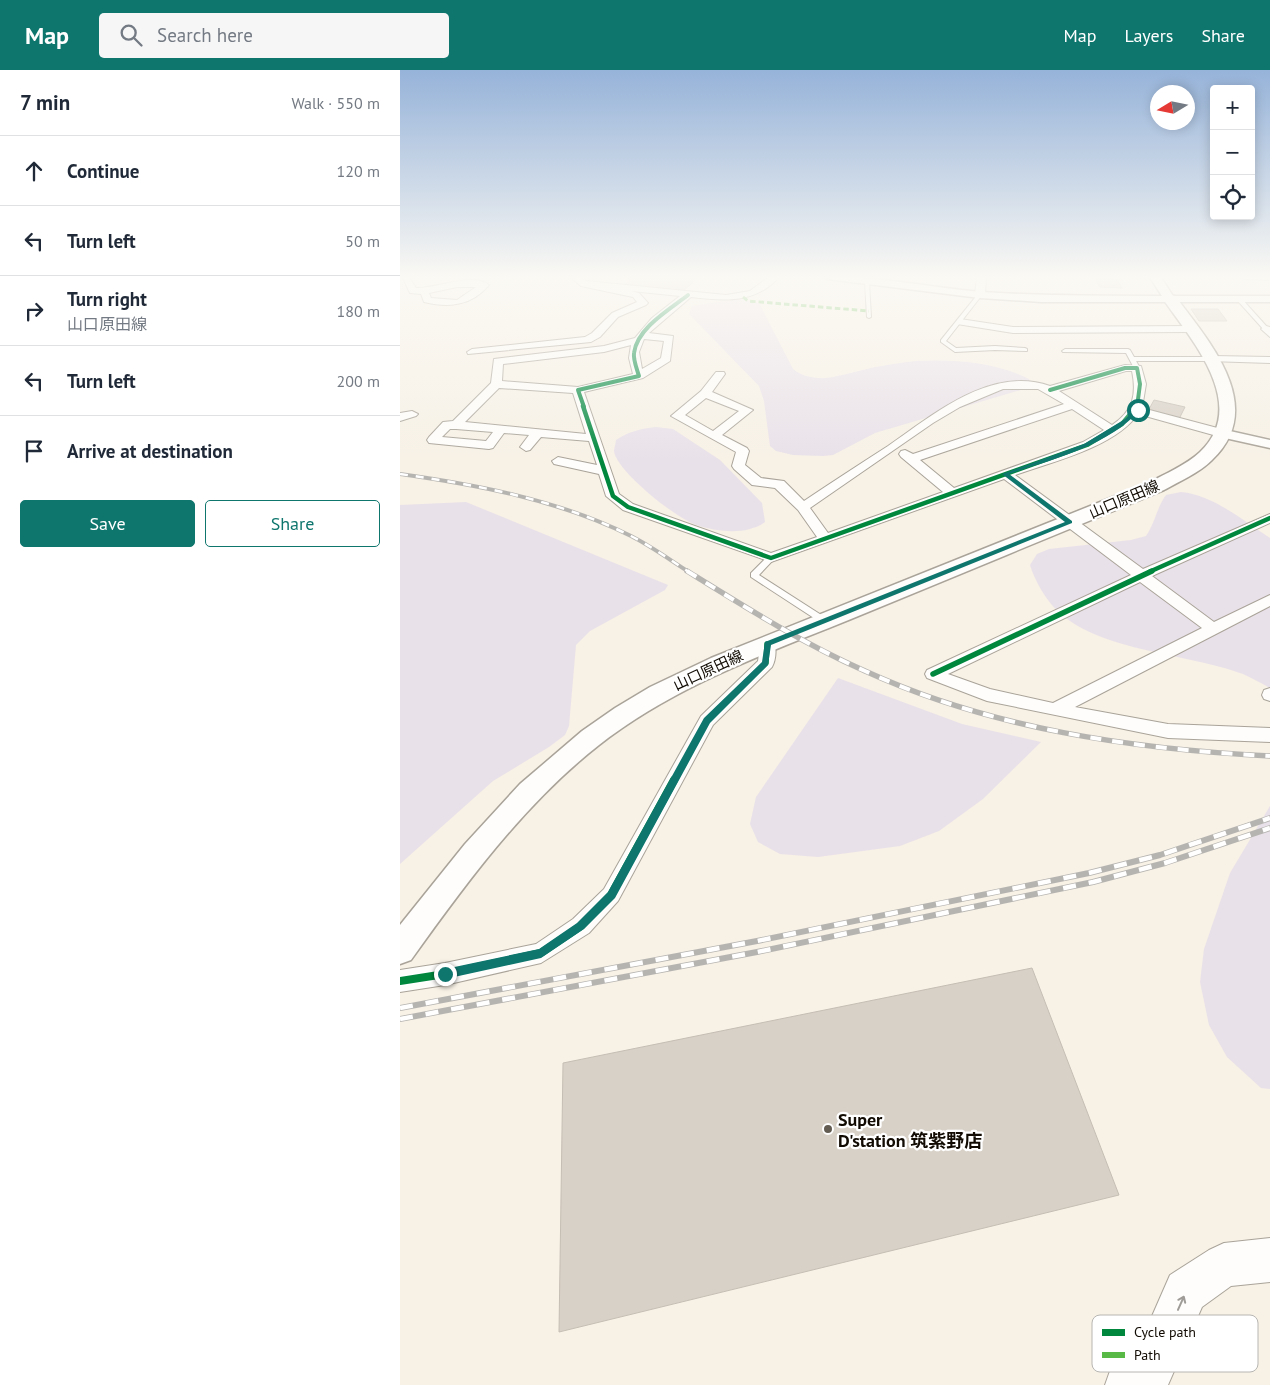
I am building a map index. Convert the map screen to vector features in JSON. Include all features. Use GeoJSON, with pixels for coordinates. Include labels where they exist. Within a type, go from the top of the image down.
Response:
{"type":"FeatureCollection","features":[{"type":"Feature","properties":{"kind":"main road","name":"山口原田線"},"geometry":{"type":"LineString","coordinates":[[400,950],[460,868],[520,801],[573,752],[624,714],[675,684],[767,644],[1157,486],[1187,470],[1212,450],[1221,432],[1228,405],[1224,380],[1213,359],[1198,337]]}},
{"type":"Feature","properties":{"kind":"main road"},"geometry":{"type":"LineString","coordinates":[[1176,1315],[1186,1291],[1224,1265],[1270,1260]]}},
{"type":"Feature","properties":{"kind":"main road"},"geometry":{"type":"LineString","coordinates":[[1128,1385],[1149,1372]]}},
{"type":"Feature","properties":{"kind":"street"},"geometry":{"type":"LineString","coordinates":[[472,352],[587,340],[592,337]]}},
{"type":"Feature","properties":{"kind":"street"},"geometry":{"type":"LineString","coordinates":[[639,376],[633,353],[640,338]]}},
{"type":"Feature","properties":{"kind":"street"},"geometry":{"type":"LineString","coordinates":[[456,425],[496,384],[498,362],[596,351],[640,338],[669,338],[666,359],[639,376],[578,390],[496,384]]}},
{"type":"Feature","properties":{"kind":"street"},"geometry":{"type":"LineString","coordinates":[[1213,359],[1270,360]]}},
{"type":"Feature","properties":{"kind":"street"},"geometry":{"type":"LineString","coordinates":[[578,390],[613,496],[628,507],[771,558],[1086,445],[1127,420],[1138,410],[1142,384],[1135,364],[1050,390]]}},
{"type":"Feature","properties":{"kind":"street"},"geometry":{"type":"LineString","coordinates":[[720,374],[705,393],[677,416],[743,451],[738,466],[758,482],[780,484],[802,507],[825,538]]}},
{"type":"Feature","properties":{"kind":"street"},"geometry":{"type":"LineString","coordinates":[[802,507],[894,447],[928,421],[956,405],[1001,386],[1039,386],[1050,390],[1112,430]]}},
{"type":"Feature","properties":{"kind":"street"},"geometry":{"type":"LineString","coordinates":[[705,393],[747,410],[714,436]]}},
{"type":"Feature","properties":{"kind":"street"},"geometry":{"type":"LineString","coordinates":[[911,459],[1073,405]]}},
{"type":"Feature","properties":{"kind":"street"},"geometry":{"type":"LineString","coordinates":[[1138,410],[1270,444]]}},
{"type":"Feature","properties":{"kind":"street"},"geometry":{"type":"LineString","coordinates":[[501,429],[489,445],[433,440],[447,425],[456,425],[538,432],[594,438]]}},
{"type":"Feature","properties":{"kind":"street"},"geometry":{"type":"LineString","coordinates":[[526,447],[538,432]]}},
{"type":"Feature","properties":{"kind":"street"},"geometry":{"type":"LineString","coordinates":[[894,447],[951,492]]}},
{"type":"Feature","properties":{"kind":"street"},"geometry":{"type":"LineString","coordinates":[[558,461],[605,471]]}},
{"type":"Feature","properties":{"kind":"street"},"geometry":{"type":"LineString","coordinates":[[1005,474],[1213,629]]}},
{"type":"Feature","properties":{"kind":"street"},"geometry":{"type":"LineString","coordinates":[[1270,518],[1140,576],[933,674],[987,694],[1055,710],[1168,731],[1270,735]]}},
{"type":"Feature","properties":{"kind":"street"},"geometry":{"type":"LineString","coordinates":[[1055,710],[1270,600]]}},
{"type":"Feature","properties":{"kind":"street"},"geometry":{"type":"LineString","coordinates":[[400,981],[445,974],[541,953],[581,926],[611,895],[707,720],[766,663],[767,644]]}},
{"type":"Feature","properties":{"kind":"lane"},"geometry":{"type":"LineString","coordinates":[[946,337],[943,341],[955,350],[995,348],[1025,350]]}},
{"type":"Feature","properties":{"kind":"lane"},"geometry":{"type":"LineString","coordinates":[[1065,351],[1128,351],[1135,364],[1213,359]]}},
{"type":"Feature","properties":{"kind":"lane"},"geometry":{"type":"LineString","coordinates":[[771,558],[754,575],[823,620]]}},
{"type":"Feature","properties":{"kind":"shaded area"},"geometry":{"type":"Polygon","coordinates":[[[712,337],[777,337],[793,369],[798,373],[817,378],[828,378],[916,361],[959,361],[988,365],[1016,373],[1029,379],[1031,387],[875,433],[833,455],[823,456],[793,455],[776,451],[770,446],[764,401],[759,386],[712,337]]]}},
{"type":"Feature","properties":{"kind":"shaded area"},"geometry":{"type":"Polygon","coordinates":[[[656,427],[673,429],[720,460],[762,503],[765,522],[742,531],[724,531],[699,526],[678,515],[636,482],[617,460],[614,451],[616,440],[635,431],[656,427]]]}},
{"type":"Feature","properties":{"kind":"shaded area"},"geometry":{"type":"Polygon","coordinates":[[[1181,492],[1193,494],[1217,503],[1270,538],[1270,688],[1243,674],[1222,667],[1122,644],[1098,636],[1077,626],[1060,613],[1046,597],[1035,578],[1030,565],[1037,554],[1049,549],[1131,540],[1146,536],[1166,495],[1181,492]]]}},
{"type":"Feature","properties":{"kind":"shaded area"},"geometry":{"type":"Polygon","coordinates":[[[466,502],[668,585],[665,590],[590,631],[576,645],[569,726],[565,735],[493,781],[400,864],[400,505],[466,502]]]}},
{"type":"Feature","properties":{"kind":"shaded area"},"geometry":{"type":"Polygon","coordinates":[[[838,678],[962,724],[1041,742],[983,799],[939,831],[900,846],[818,857],[780,854],[758,842],[750,824],[756,797],[838,678]]]}},
{"type":"Feature","properties":{"kind":"shaded area"},"geometry":{"type":"Polygon","coordinates":[[[1270,806],[1270,1089],[1261,1088],[1227,1057],[1209,1025],[1200,982],[1204,949],[1230,873],[1270,806]]]}},
{"type":"Feature","properties":{"kind":"building"},"geometry":{"type":"Polygon","coordinates":[[[1154,400],[1185,407],[1179,419],[1148,411],[1154,400]]]}},
{"type":"Feature","properties":{"kind":"building","name":"Super D'station 筑紫野店"},"geometry":{"type":"Polygon","coordinates":[[[1032,968],[1119,1195],[559,1332],[563,1063],[1032,968]]]}},
{"type":"Feature","properties":{"kind":"railway"},"geometry":{"type":"LineString","coordinates":[[400,474],[459,483],[547,503],[604,523],[631,536],[689,572]]}},
{"type":"Feature","properties":{"kind":"railway"},"geometry":{"type":"LineString","coordinates":[[687,571],[819,649],[913,691],[962,708],[1063,733],[1166,748],[1270,756]]}},
{"type":"Feature","properties":{"kind":"railway"},"geometry":{"type":"LineString","coordinates":[[400,1008],[757,941],[1089,873],[1160,855],[1270,818]]}},
{"type":"Feature","properties":{"kind":"railway"},"geometry":{"type":"LineString","coordinates":[[400,1019],[757,952],[1093,882],[1165,863],[1270,828]]}},
{"type":"Feature","properties":{"kind":"cycle path"},"geometry":{"type":"LineString","coordinates":[[640,337],[634,352],[639,376],[578,390],[613,496],[628,507],[771,558],[1087,445],[1112,431],[1130,417],[1137,408],[1140,397],[1137,368],[1125,368],[1050,390]]}},
{"type":"Feature","properties":{"kind":"cycle path"},"geometry":{"type":"LineString","coordinates":[[933,674],[1140,576],[1270,518]]}},
{"type":"Feature","properties":{"kind":"cycle path"},"geometry":{"type":"LineString","coordinates":[[400,981],[445,974],[541,953],[581,926],[611,895],[707,721],[766,663],[767,644]]}},
{"type":"Feature","properties":{"kind":"place","name":"Super D'station 筑紫野店"},"geometry":{"type":"Point","coordinates":[828,1129]}},
{"type":"Feature","properties":{"kind":"route"},"geometry":{"type":"LineString","coordinates":[[445,974],[541,953],[581,926],[611,895],[707,720],[766,663],[767,644],[1070,522],[1005,474],[1086,445],[1127,420],[1138,410]]}}]}
